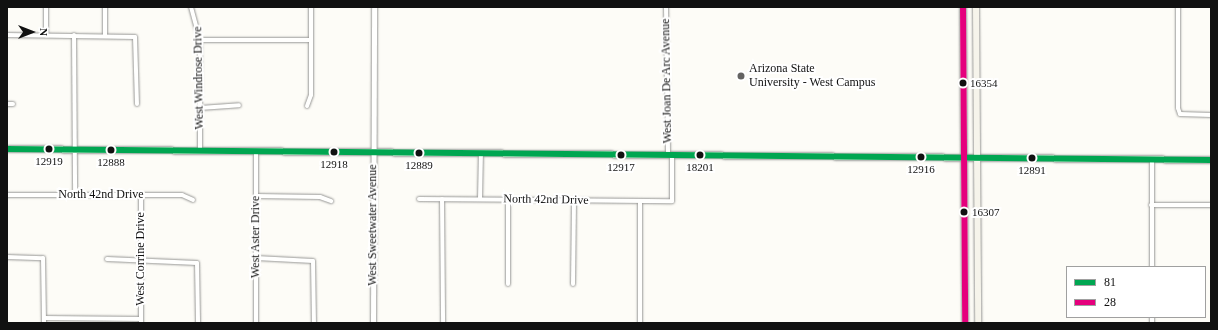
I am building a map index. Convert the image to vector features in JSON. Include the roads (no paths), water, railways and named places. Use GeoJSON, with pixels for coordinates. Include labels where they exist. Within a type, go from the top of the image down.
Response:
{"type":"FeatureCollection","features":[{"type":"Feature","properties":{"kind":"main road"},"geometry":{"type":"LineString","coordinates":[[963,7],[965,323]]}},
{"type":"Feature","properties":{"kind":"main road"},"geometry":{"type":"LineString","coordinates":[[976,7],[978,323]]}},
{"type":"Feature","properties":{"kind":"main road"},"geometry":{"type":"LineString","coordinates":[[7,149],[963,159],[1211,160]]}},
{"type":"Feature","properties":{"kind":"street"},"geometry":{"type":"LineString","coordinates":[[46,7],[46,35]]}},
{"type":"Feature","properties":{"kind":"street"},"geometry":{"type":"LineString","coordinates":[[105,7],[105,35]]}},
{"type":"Feature","properties":{"kind":"street","name":"West Windrose Drive"},"geometry":{"type":"LineString","coordinates":[[191,7],[200,40],[200,151]]}},
{"type":"Feature","properties":{"kind":"street"},"geometry":{"type":"LineString","coordinates":[[307,106],[311,95],[311,7]]}},
{"type":"Feature","properties":{"kind":"street","name":"West Sweetwater Avenue"},"geometry":{"type":"LineString","coordinates":[[373,323],[374,7]]}},
{"type":"Feature","properties":{"kind":"street","name":"West Joan De Arc Avenue"},"geometry":{"type":"LineString","coordinates":[[666,7],[672,201]]}},
{"type":"Feature","properties":{"kind":"street"},"geometry":{"type":"LineString","coordinates":[[1178,7],[1180,114],[1211,115]]}},
{"type":"Feature","properties":{"kind":"street"},"geometry":{"type":"LineString","coordinates":[[7,35],[105,35],[135,37],[137,104]]}},
{"type":"Feature","properties":{"kind":"street"},"geometry":{"type":"LineString","coordinates":[[74,35],[75,195]]}},
{"type":"Feature","properties":{"kind":"street"},"geometry":{"type":"LineString","coordinates":[[200,40],[311,40]]}},
{"type":"Feature","properties":{"kind":"street"},"geometry":{"type":"LineString","coordinates":[[7,104],[13,104]]}},
{"type":"Feature","properties":{"kind":"street"},"geometry":{"type":"LineString","coordinates":[[200,108],[239,105]]}},
{"type":"Feature","properties":{"kind":"street","name":"West Aster Drive"},"geometry":{"type":"LineString","coordinates":[[256,151],[256,323]]}},
{"type":"Feature","properties":{"kind":"street"},"geometry":{"type":"LineString","coordinates":[[480,199],[481,153]]}},
{"type":"Feature","properties":{"kind":"street"},"geometry":{"type":"LineString","coordinates":[[1152,159],[1152,266]]}},
{"type":"Feature","properties":{"kind":"street","name":"North 42nd Drive"},"geometry":{"type":"LineString","coordinates":[[7,195],[182,195],[193,200]]}},
{"type":"Feature","properties":{"kind":"street","name":"West Corrine Drive"},"geometry":{"type":"LineString","coordinates":[[141,196],[141,321]]}},
{"type":"Feature","properties":{"kind":"street"},"geometry":{"type":"LineString","coordinates":[[256,196],[320,197],[331,201]]}},
{"type":"Feature","properties":{"kind":"street","name":"North 42nd Drive"},"geometry":{"type":"LineString","coordinates":[[419,199],[672,201]]}},
{"type":"Feature","properties":{"kind":"street"},"geometry":{"type":"LineString","coordinates":[[442,199],[443,323]]}},
{"type":"Feature","properties":{"kind":"street"},"geometry":{"type":"LineString","coordinates":[[508,200],[508,284]]}},
{"type":"Feature","properties":{"kind":"street"},"geometry":{"type":"LineString","coordinates":[[574,200],[574,284]]}},
{"type":"Feature","properties":{"kind":"street"},"geometry":{"type":"LineString","coordinates":[[640,201],[640,323]]}},
{"type":"Feature","properties":{"kind":"street"},"geometry":{"type":"LineString","coordinates":[[1151,205],[1211,205]]}},
{"type":"Feature","properties":{"kind":"street"},"geometry":{"type":"LineString","coordinates":[[7,257],[43,258],[44,323]]}},
{"type":"Feature","properties":{"kind":"street"},"geometry":{"type":"LineString","coordinates":[[256,258],[313,261],[314,323]]}},
{"type":"Feature","properties":{"kind":"street"},"geometry":{"type":"LineString","coordinates":[[108,259],[141,262],[197,263],[198,323]]}},
{"type":"Feature","properties":{"kind":"street"},"geometry":{"type":"LineString","coordinates":[[44,318],[141,321]]}},
{"type":"Feature","properties":{"kind":"place","name":"Arizona State University - West Campus"},"geometry":{"type":"Point","coordinates":[741,76]}},
{"type":"Feature","properties":{"kind":"place","name":"16354"},"geometry":{"type":"Point","coordinates":[963,83]}},
{"type":"Feature","properties":{"kind":"place","name":"12919"},"geometry":{"type":"Point","coordinates":[49,149]}},
{"type":"Feature","properties":{"kind":"place","name":"12888"},"geometry":{"type":"Point","coordinates":[111,150]}},
{"type":"Feature","properties":{"kind":"place","name":"12918"},"geometry":{"type":"Point","coordinates":[334,152]}},
{"type":"Feature","properties":{"kind":"place","name":"12889"},"geometry":{"type":"Point","coordinates":[419,153]}},
{"type":"Feature","properties":{"kind":"place","name":"12917"},"geometry":{"type":"Point","coordinates":[621,155]}},
{"type":"Feature","properties":{"kind":"place","name":"18201"},"geometry":{"type":"Point","coordinates":[700,155]}},
{"type":"Feature","properties":{"kind":"place","name":"12916"},"geometry":{"type":"Point","coordinates":[921,157]}},
{"type":"Feature","properties":{"kind":"place","name":"12891"},"geometry":{"type":"Point","coordinates":[1032,158]}},
{"type":"Feature","properties":{"kind":"place","name":"16307"},"geometry":{"type":"Point","coordinates":[964,212]}}]}
